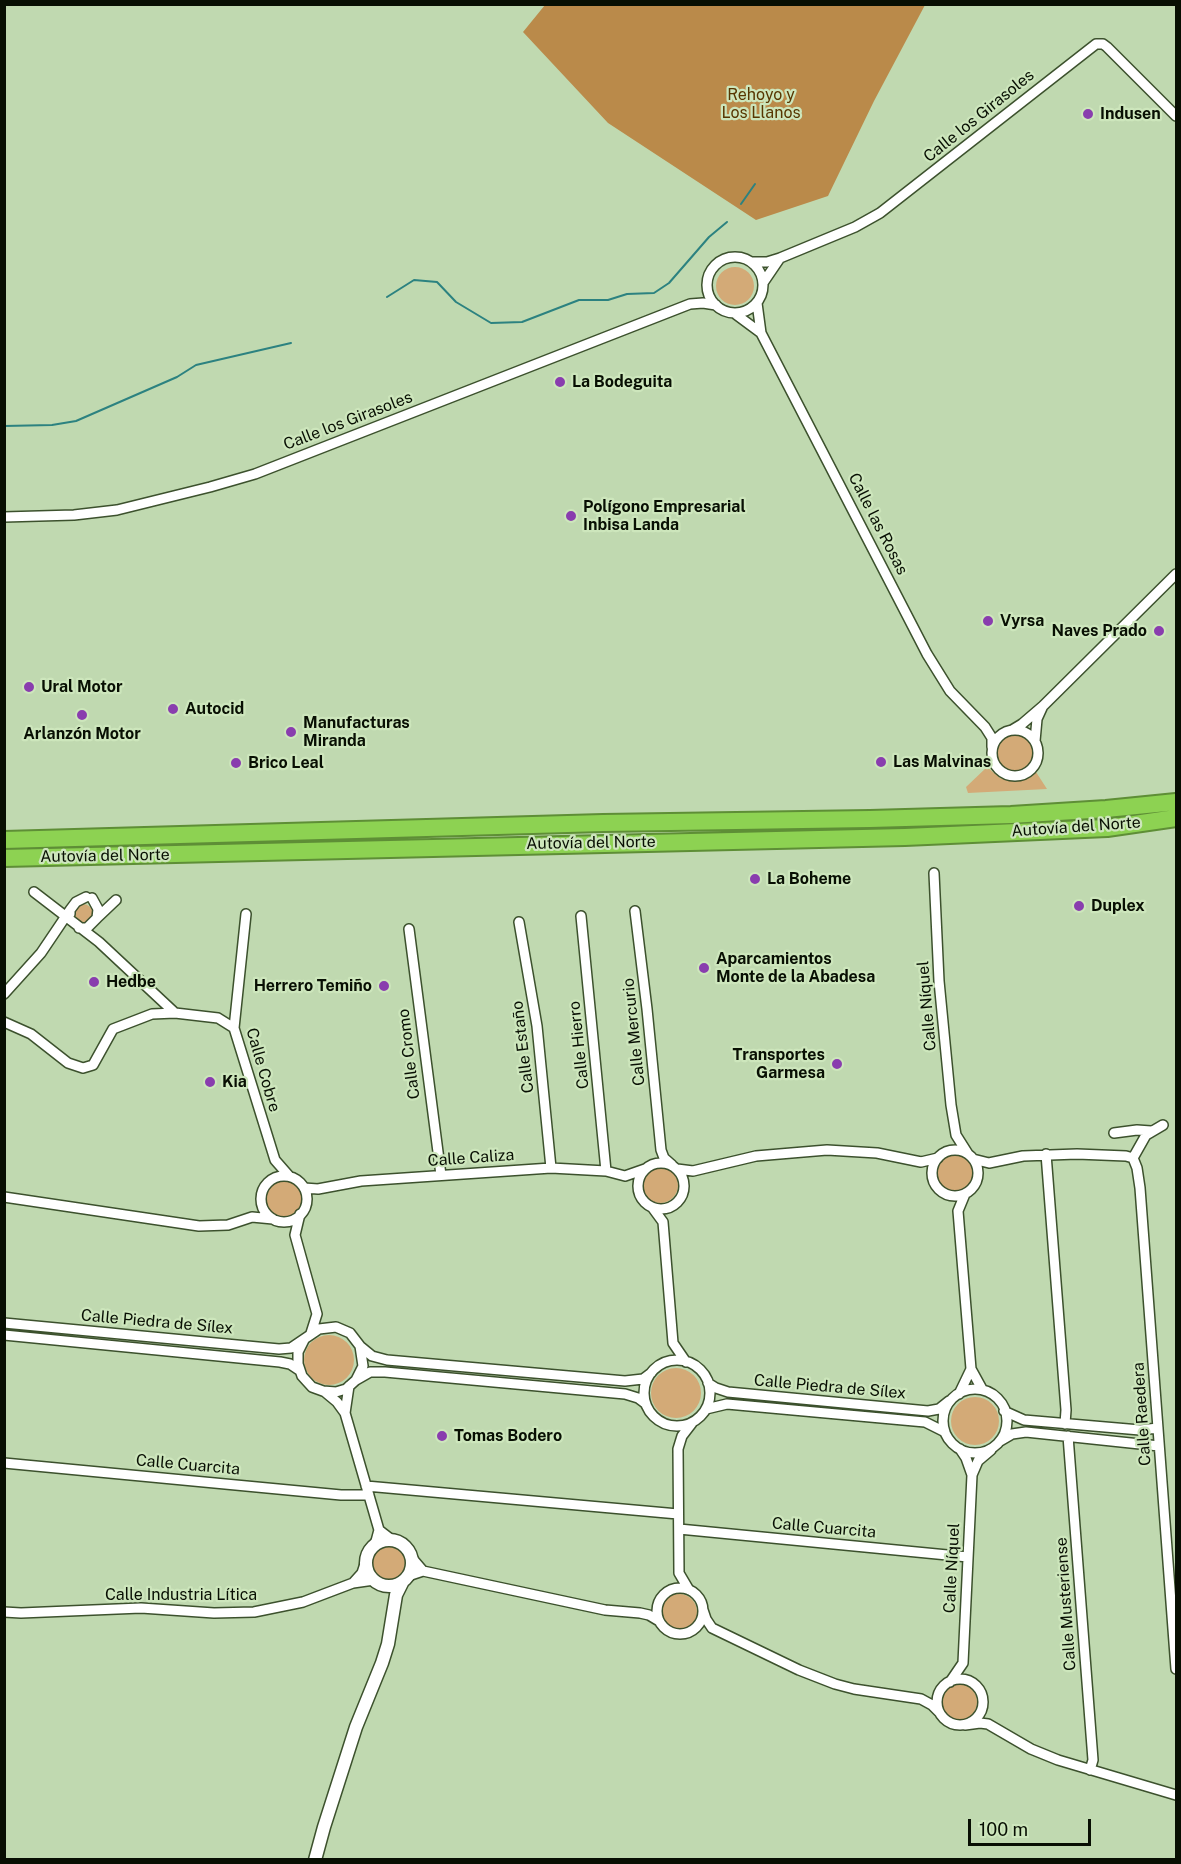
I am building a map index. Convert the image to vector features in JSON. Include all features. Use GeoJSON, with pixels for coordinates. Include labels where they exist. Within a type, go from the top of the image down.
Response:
{"type":"FeatureCollection","features":[{"type":"Feature","properties":{"kind":"highway","name":"Autovía del Norte"},"geometry":{"type":"LineString","coordinates":[[4,840],[603,823],[999,815],[1106,809],[1176,802]]}},
{"type":"Feature","properties":{"kind":"highway","name":"Autovía del Norte"},"geometry":{"type":"LineString","coordinates":[[4,858],[905,837],[1107,828],[1176,818]]}},
{"type":"Feature","properties":{"kind":"highway"},"geometry":{"type":"LineString","coordinates":[[1107,828],[1176,826]]}},
{"type":"Feature","properties":{"kind":"street","name":"Calle los Girasoles"},"geometry":{"type":"LineString","coordinates":[[751,262],[767,262],[780,258],[855,227],[879,213],[1086,49],[1096,44],[1104,44],[1176,116]]}},
{"type":"Feature","properties":{"kind":"street"},"geometry":{"type":"LineString","coordinates":[[763,283],[757,268],[751,262],[738,257],[721,261],[709,274],[707,283],[709,295],[716,305],[734,313],[743,312],[757,303],[761,297],[763,283],[780,258]]}},
{"type":"Feature","properties":{"kind":"street","name":"Calle los Girasoles"},"geometry":{"type":"LineString","coordinates":[[690,304],[701,294],[707,283]]}},
{"type":"Feature","properties":{"kind":"street","name":"Calle las Rosas"},"geometry":{"type":"LineString","coordinates":[[757,303],[761,333],[939,675],[950,691],[979,720],[992,738],[993,747]]}},
{"type":"Feature","properties":{"kind":"street","name":"Calle los Girasoles"},"geometry":{"type":"LineString","coordinates":[[4,517],[74,515],[117,510],[182,496],[255,474],[690,304],[716,305]]}},
{"type":"Feature","properties":{"kind":"street","name":"Calle las Rosas"},"geometry":{"type":"LineString","coordinates":[[734,313],[761,333]]}},
{"type":"Feature","properties":{"kind":"street"},"geometry":{"type":"LineString","coordinates":[[1043,705],[1037,719],[1035,741],[1038,753],[1034,766],[1021,775],[1013,776],[999,770],[992,756],[996,740],[1023,724],[1176,574]]}},
{"type":"Feature","properties":{"kind":"street","name":"Calle las Rosas"},"geometry":{"type":"LineString","coordinates":[[979,720],[998,729],[1010,730]]}},
{"type":"Feature","properties":{"kind":"street"},"geometry":{"type":"LineString","coordinates":[[1010,730],[1025,732],[1035,741]]}},
{"type":"Feature","properties":{"kind":"street","name":"Calle Níquel"},"geometry":{"type":"LineString","coordinates":[[934,873],[939,981],[956,1135],[970,1156]]}},
{"type":"Feature","properties":{"kind":"street"},"geometry":{"type":"LineString","coordinates":[[34,892],[68,914],[77,926],[99,942],[174,1013]]}},
{"type":"Feature","properties":{"kind":"street"},"geometry":{"type":"LineString","coordinates":[[4,994],[40,953],[76,902],[89,897],[98,909],[93,932],[99,942]]}},
{"type":"Feature","properties":{"kind":"street"},"geometry":{"type":"LineString","coordinates":[[77,926],[87,928],[116,900]]}},
{"type":"Feature","properties":{"kind":"street","name":"Calle Mercurio"},"geometry":{"type":"LineString","coordinates":[[635,911],[661,1150]]}},
{"type":"Feature","properties":{"kind":"street","name":"Calle Cobre"},"geometry":{"type":"LineString","coordinates":[[246,914],[234,1028],[275,1160],[289,1176]]}},
{"type":"Feature","properties":{"kind":"street","name":"Calle Hierro"},"geometry":{"type":"LineString","coordinates":[[580,916],[606,1171]]}},
{"type":"Feature","properties":{"kind":"street","name":"Calle Estaño"},"geometry":{"type":"LineString","coordinates":[[519,922],[537,1026],[551,1168]]}},
{"type":"Feature","properties":{"kind":"street","name":"Calle Cromo"},"geometry":{"type":"LineString","coordinates":[[409,929],[441,1175]]}},
{"type":"Feature","properties":{"kind":"street"},"geometry":{"type":"LineString","coordinates":[[152,1014],[156,1004],[155,994]]}},
{"type":"Feature","properties":{"kind":"street"},"geometry":{"type":"LineString","coordinates":[[4,1022],[30,1034],[68,1063],[83,1068],[93,1065],[113,1029],[152,1014],[174,1013],[218,1018],[234,1028]]}},
{"type":"Feature","properties":{"kind":"street"},"geometry":{"type":"LineString","coordinates":[[686,1362],[674,1343],[663,1222],[626,1176],[660,1162],[693,1171],[756,1155],[827,1150],[877,1153],[921,1162],[953,1150],[989,1163],[1023,1155],[1046,1154],[1112,1155],[1133,1158],[1146,1135],[1163,1125]]}},
{"type":"Feature","properties":{"kind":"street"},"geometry":{"type":"LineString","coordinates":[[1114,1133],[1151,1131]]}},
{"type":"Feature","properties":{"kind":"street"},"geometry":{"type":"LineString","coordinates":[[934,1179],[933,1168],[940,1156],[952,1145],[956,1135]]}},
{"type":"Feature","properties":{"kind":"street"},"geometry":{"type":"LineString","coordinates":[[661,1150],[664,1158],[682,1176],[684,1190]]}},
{"type":"Feature","properties":{"kind":"street"},"geometry":{"type":"LineString","coordinates":[[639,1191],[640,1177],[661,1150]]}},
{"type":"Feature","properties":{"kind":"street"},"geometry":{"type":"LineString","coordinates":[[1046,1154],[1066,1410],[1065,1424]]}},
{"type":"Feature","properties":{"kind":"street"},"geometry":{"type":"LineString","coordinates":[[970,1156],[977,1167],[978,1177]]}},
{"type":"Feature","properties":{"kind":"street","name":"Calle Raedera"},"geometry":{"type":"LineString","coordinates":[[1133,1158],[1140,1188],[1176,1669]]}},
{"type":"Feature","properties":{"kind":"street"},"geometry":{"type":"LineString","coordinates":[[252,1217],[263,1189],[270,1180],[275,1160]]}},
{"type":"Feature","properties":{"kind":"street"},"geometry":{"type":"LineString","coordinates":[[921,1162],[958,1211]]}},
{"type":"Feature","properties":{"kind":"street"},"geometry":{"type":"LineString","coordinates":[[947,1194],[956,1196],[972,1189],[989,1163]]}},
{"type":"Feature","properties":{"kind":"street","name":"Calle Caliza"},"geometry":{"type":"LineString","coordinates":[[304,1188],[318,1189],[361,1181],[551,1168],[606,1171],[626,1176]]}},
{"type":"Feature","properties":{"kind":"street"},"geometry":{"type":"LineString","coordinates":[[652,1207],[662,1209],[679,1201],[693,1171]]}},
{"type":"Feature","properties":{"kind":"street"},"geometry":{"type":"LineString","coordinates":[[270,1180],[281,1176],[296,1179],[304,1188],[306,1203]]}},
{"type":"Feature","properties":{"kind":"street"},"geometry":{"type":"LineString","coordinates":[[318,1189],[300,1214],[295,1235],[317,1314],[334,1327],[350,1333],[372,1356],[411,1362],[625,1381],[642,1379],[651,1373],[661,1364],[674,1343]]}},
{"type":"Feature","properties":{"kind":"street"},"geometry":{"type":"LineString","coordinates":[[965,1194],[958,1211],[971,1369],[982,1389]]}},
{"type":"Feature","properties":{"kind":"street"},"geometry":{"type":"LineString","coordinates":[[4,1197],[199,1226],[228,1225],[252,1217],[293,1219],[300,1214]]}},
{"type":"Feature","properties":{"kind":"street"},"geometry":{"type":"LineString","coordinates":[[261,1199],[264,1210],[295,1235]]}},
{"type":"Feature","properties":{"kind":"street"},"geometry":{"type":"LineString","coordinates":[[663,1222],[672,1206]]}},
{"type":"Feature","properties":{"kind":"street"},"geometry":{"type":"LineString","coordinates":[[317,1314],[297,1357],[299,1370],[310,1385],[325,1392],[345,1413],[379,1530],[362,1573],[353,1583]]}},
{"type":"Feature","properties":{"kind":"street","name":"Calle Piedra de Sílex"},"geometry":{"type":"LineString","coordinates":[[4,1323],[279,1349],[291,1348],[307,1337]]}},
{"type":"Feature","properties":{"kind":"street"},"geometry":{"type":"LineString","coordinates":[[307,1337],[322,1328],[334,1327]]}},
{"type":"Feature","properties":{"kind":"street","name":"Calle Piedra de Sílex"},"geometry":{"type":"LineString","coordinates":[[4,1335],[280,1362],[290,1364],[299,1370]]}},
{"type":"Feature","properties":{"kind":"street"},"geometry":{"type":"LineString","coordinates":[[345,1413],[353,1383],[363,1366],[360,1346]]}},
{"type":"Feature","properties":{"kind":"street"},"geometry":{"type":"LineString","coordinates":[[661,1364],[678,1360],[686,1362],[695,1366],[708,1383],[709,1400],[706,1409],[682,1436],[678,1449],[678,1529],[679,1574],[689,1590],[698,1597],[712,1628]]}},
{"type":"Feature","properties":{"kind":"street"},"geometry":{"type":"LineString","coordinates":[[959,1394],[971,1369]]}},
{"type":"Feature","properties":{"kind":"street"},"geometry":{"type":"LineString","coordinates":[[325,1392],[336,1392],[370,1372],[385,1372],[625,1394],[638,1398],[646,1404]]}},
{"type":"Feature","properties":{"kind":"street"},"geometry":{"type":"LineString","coordinates":[[651,1373],[644,1393],[646,1404],[654,1417],[668,1425],[685,1425],[693,1422]]}},
{"type":"Feature","properties":{"kind":"street","name":"Calle Piedra de Sílex"},"geometry":{"type":"LineString","coordinates":[[708,1383],[728,1392],[924,1411],[939,1409],[949,1401]]}},
{"type":"Feature","properties":{"kind":"street"},"geometry":{"type":"LineString","coordinates":[[991,1450],[966,1453],[947,1437],[943,1425],[944,1412],[949,1401],[971,1389],[982,1389],[994,1396],[1002,1403],[1006,1417],[1006,1430],[1000,1441]]}},
{"type":"Feature","properties":{"kind":"street","name":"Calle Piedra de Sílex"},"geometry":{"type":"LineString","coordinates":[[706,1409],[727,1404],[925,1422],[945,1431]]}},
{"type":"Feature","properties":{"kind":"street"},"geometry":{"type":"LineString","coordinates":[[1004,1411],[1024,1420],[1140,1430],[1158,1428]]}},
{"type":"Feature","properties":{"kind":"street"},"geometry":{"type":"LineString","coordinates":[[668,1425],[678,1449]]}},
{"type":"Feature","properties":{"kind":"street"},"geometry":{"type":"LineString","coordinates":[[972,1475],[978,1461],[1000,1441],[1012,1434],[1026,1432],[1159,1446]]}},
{"type":"Feature","properties":{"kind":"street","name":"Calle Musteriense"},"geometry":{"type":"LineString","coordinates":[[1068,1437],[1093,1760],[1090,1770]]}},
{"type":"Feature","properties":{"kind":"street","name":"Calle Níquel"},"geometry":{"type":"LineString","coordinates":[[960,1449],[972,1475],[963,1664],[969,1682]]}},
{"type":"Feature","properties":{"kind":"street","name":"Calle Cuarcita"},"geometry":{"type":"LineString","coordinates":[[4,1463],[341,1495],[368,1491],[678,1514]]}},
{"type":"Feature","properties":{"kind":"street","name":"Calle Cuarcita"},"geometry":{"type":"LineString","coordinates":[[678,1529],[968,1557]]}},
{"type":"Feature","properties":{"kind":"street"},"geometry":{"type":"LineString","coordinates":[[379,1530],[404,1546],[423,1571]]}},
{"type":"Feature","properties":{"kind":"street"},"geometry":{"type":"LineString","coordinates":[[375,1545],[392,1540]]}},
{"type":"Feature","properties":{"kind":"street"},"geometry":{"type":"LineString","coordinates":[[315,1860],[352,1736],[382,1663],[396,1594],[411,1568],[411,1557]]}},
{"type":"Feature","properties":{"kind":"street"},"geometry":{"type":"LineString","coordinates":[[366,1561],[368,1573],[374,1580],[386,1586],[423,1571],[605,1610],[640,1613],[659,1621]]}},
{"type":"Feature","properties":{"kind":"street"},"geometry":{"type":"LineString","coordinates":[[640,1613],[652,1609],[659,1602],[679,1574]]}},
{"type":"Feature","properties":{"kind":"street","name":"Calle Industria Lítica"},"geometry":{"type":"LineString","coordinates":[[4,1612],[141,1608],[214,1613],[254,1611],[303,1602],[353,1583],[374,1580]]}},
{"type":"Feature","properties":{"kind":"street"},"geometry":{"type":"LineString","coordinates":[[386,1586],[391,1597],[393,1612]]}},
{"type":"Feature","properties":{"kind":"street"},"geometry":{"type":"LineString","coordinates":[[669,1591],[689,1590]]}},
{"type":"Feature","properties":{"kind":"street"},"geometry":{"type":"LineString","coordinates":[[659,1602],[657,1614],[659,1621],[665,1629],[675,1634],[684,1634],[694,1629],[712,1628],[778,1661],[835,1684],[873,1693],[921,1699],[933,1704],[950,1723],[988,1724],[1032,1749],[1090,1770],[1176,1795]]}},
{"type":"Feature","properties":{"kind":"street"},"geometry":{"type":"LineString","coordinates":[[694,1629],[700,1621],[703,1610]]}},
{"type":"Feature","properties":{"kind":"street"},"geometry":{"type":"LineString","coordinates":[[921,1699],[941,1690],[963,1664]]}},
{"type":"Feature","properties":{"kind":"street"},"geometry":{"type":"LineString","coordinates":[[950,1682],[958,1680],[969,1682],[980,1692],[988,1724]]}},
{"type":"Feature","properties":{"kind":"street"},"geometry":{"type":"LineString","coordinates":[[939,1712],[937,1700],[941,1690]]}},
{"type":"Feature","properties":{"kind":"street"},"geometry":{"type":"LineString","coordinates":[[965,1725],[976,1718],[982,1707]]}},
{"type":"Feature","properties":{"kind":"shaded area"},"geometry":{"type":"Polygon","coordinates":[[[735,267],[749,272],[754,286],[749,300],[735,305],[721,300],[716,286],[721,272],[735,267]]]}},
{"type":"Feature","properties":{"kind":"shaded area"},"geometry":{"type":"Polygon","coordinates":[[[1015,735],[1027,741],[1033,753],[1027,765],[1015,771],[1003,765],[997,753],[1003,741],[1015,735]]]}},
{"type":"Feature","properties":{"kind":"shaded area"},"geometry":{"type":"Polygon","coordinates":[[[987,767],[1000,778],[1010,781],[1024,780],[1036,772],[1047,789],[968,793],[966,787],[987,767]]]}},
{"type":"Feature","properties":{"kind":"shaded area"},"geometry":{"type":"Polygon","coordinates":[[[83,904],[90,907],[93,914],[90,921],[83,924],[76,921],[73,914],[76,907],[83,904]]]}},
{"type":"Feature","properties":{"kind":"shaded area"},"geometry":{"type":"Polygon","coordinates":[[[955,1155],[967,1161],[973,1173],[967,1185],[955,1191],[943,1185],[937,1173],[943,1161],[955,1155]]]}},
{"type":"Feature","properties":{"kind":"shaded area"},"geometry":{"type":"Polygon","coordinates":[[[660,1167],[672,1173],[678,1185],[672,1197],[660,1203],[648,1197],[642,1185],[648,1173],[660,1167]]]}},
{"type":"Feature","properties":{"kind":"shaded area"},"geometry":{"type":"Polygon","coordinates":[[[284,1181],[297,1186],[302,1199],[297,1212],[284,1217],[271,1212],[266,1199],[271,1186],[284,1181]]]}},
{"type":"Feature","properties":{"kind":"shaded area"},"geometry":{"type":"Polygon","coordinates":[[[329,1335],[347,1342],[354,1360],[347,1378],[329,1385],[311,1378],[304,1360],[311,1342],[329,1335]]]}},
{"type":"Feature","properties":{"kind":"shaded area"},"geometry":{"type":"Polygon","coordinates":[[[676,1368],[694,1375],[701,1393],[694,1411],[676,1418],[658,1411],[651,1393],[658,1375],[676,1368]]]}},
{"type":"Feature","properties":{"kind":"shaded area"},"geometry":{"type":"Polygon","coordinates":[[[970,1397],[980,1397],[992,1404],[999,1416],[999,1426],[992,1438],[980,1445],[970,1445],[955,1434],[951,1426],[951,1416],[962,1401],[970,1397]]]}},
{"type":"Feature","properties":{"kind":"shaded area"},"geometry":{"type":"Polygon","coordinates":[[[388,1546],[400,1551],[405,1563],[400,1575],[388,1580],[376,1575],[371,1563],[376,1551],[388,1546]]]}},
{"type":"Feature","properties":{"kind":"shaded area"},"geometry":{"type":"Polygon","coordinates":[[[679,1594],[692,1599],[697,1612],[692,1625],[679,1630],[666,1625],[661,1612],[666,1599],[679,1594]]]}},
{"type":"Feature","properties":{"kind":"shaded area"},"geometry":{"type":"Polygon","coordinates":[[[959,1684],[972,1689],[977,1702],[972,1715],[959,1720],[946,1715],[941,1702],[946,1689],[959,1684]]]}},
{"type":"Feature","properties":{"kind":"green space","name":"Rehoyo y Los Llanos"},"geometry":{"type":"Polygon","coordinates":[[[545,5],[925,5],[874,101],[828,196],[756,220],[608,123],[523,32],[545,5]]]}},
{"type":"Feature","properties":{"kind":"waterway"},"geometry":{"type":"LineString","coordinates":[[741,204],[755,184]]}},
{"type":"Feature","properties":{"kind":"waterway"},"geometry":{"type":"LineString","coordinates":[[387,297],[414,280],[437,282],[456,302],[491,323],[522,322],[579,300],[608,300],[627,294],[654,293],[669,283],[709,237],[727,222]]}},
{"type":"Feature","properties":{"kind":"waterway"},"geometry":{"type":"LineString","coordinates":[[4,426],[52,425],[76,421],[177,377],[196,365],[291,343]]}},
{"type":"Feature","properties":{"kind":"place","name":"Indusen"},"geometry":{"type":"Point","coordinates":[1088,114]}},
{"type":"Feature","properties":{"kind":"place","name":"La Bodeguita"},"geometry":{"type":"Point","coordinates":[560,382]}},
{"type":"Feature","properties":{"kind":"place","name":"Polígono Empresarial Inbisa Landa"},"geometry":{"type":"Point","coordinates":[571,516]}},
{"type":"Feature","properties":{"kind":"place","name":"Vyrsa"},"geometry":{"type":"Point","coordinates":[988,621]}},
{"type":"Feature","properties":{"kind":"place","name":"Naves Prado"},"geometry":{"type":"Point","coordinates":[1159,631]}},
{"type":"Feature","properties":{"kind":"place","name":"Ural Motor"},"geometry":{"type":"Point","coordinates":[29,687]}},
{"type":"Feature","properties":{"kind":"place","name":"Autocid"},"geometry":{"type":"Point","coordinates":[173,709]}},
{"type":"Feature","properties":{"kind":"place","name":"Arlanzón Motor"},"geometry":{"type":"Point","coordinates":[82,715]}},
{"type":"Feature","properties":{"kind":"place","name":"Manufacturas Miranda"},"geometry":{"type":"Point","coordinates":[291,732]}},
{"type":"Feature","properties":{"kind":"place","name":"Las Malvinas"},"geometry":{"type":"Point","coordinates":[881,762]}},
{"type":"Feature","properties":{"kind":"place","name":"Brico Leal"},"geometry":{"type":"Point","coordinates":[236,763]}},
{"type":"Feature","properties":{"kind":"place","name":"La Boheme"},"geometry":{"type":"Point","coordinates":[755,879]}},
{"type":"Feature","properties":{"kind":"place","name":"Duplex"},"geometry":{"type":"Point","coordinates":[1079,906]}},
{"type":"Feature","properties":{"kind":"place","name":"Aparcamientos Monte de la Abadesa"},"geometry":{"type":"Point","coordinates":[704,968]}},
{"type":"Feature","properties":{"kind":"place","name":"Hedbe"},"geometry":{"type":"Point","coordinates":[94,982]}},
{"type":"Feature","properties":{"kind":"place","name":"Herrero Temiño"},"geometry":{"type":"Point","coordinates":[384,986]}},
{"type":"Feature","properties":{"kind":"place","name":"Transportes Garmesa"},"geometry":{"type":"Point","coordinates":[837,1064]}},
{"type":"Feature","properties":{"kind":"place","name":"Kia"},"geometry":{"type":"Point","coordinates":[210,1082]}},
{"type":"Feature","properties":{"kind":"place","name":"Tomas Bodero"},"geometry":{"type":"Point","coordinates":[442,1436]}}]}
